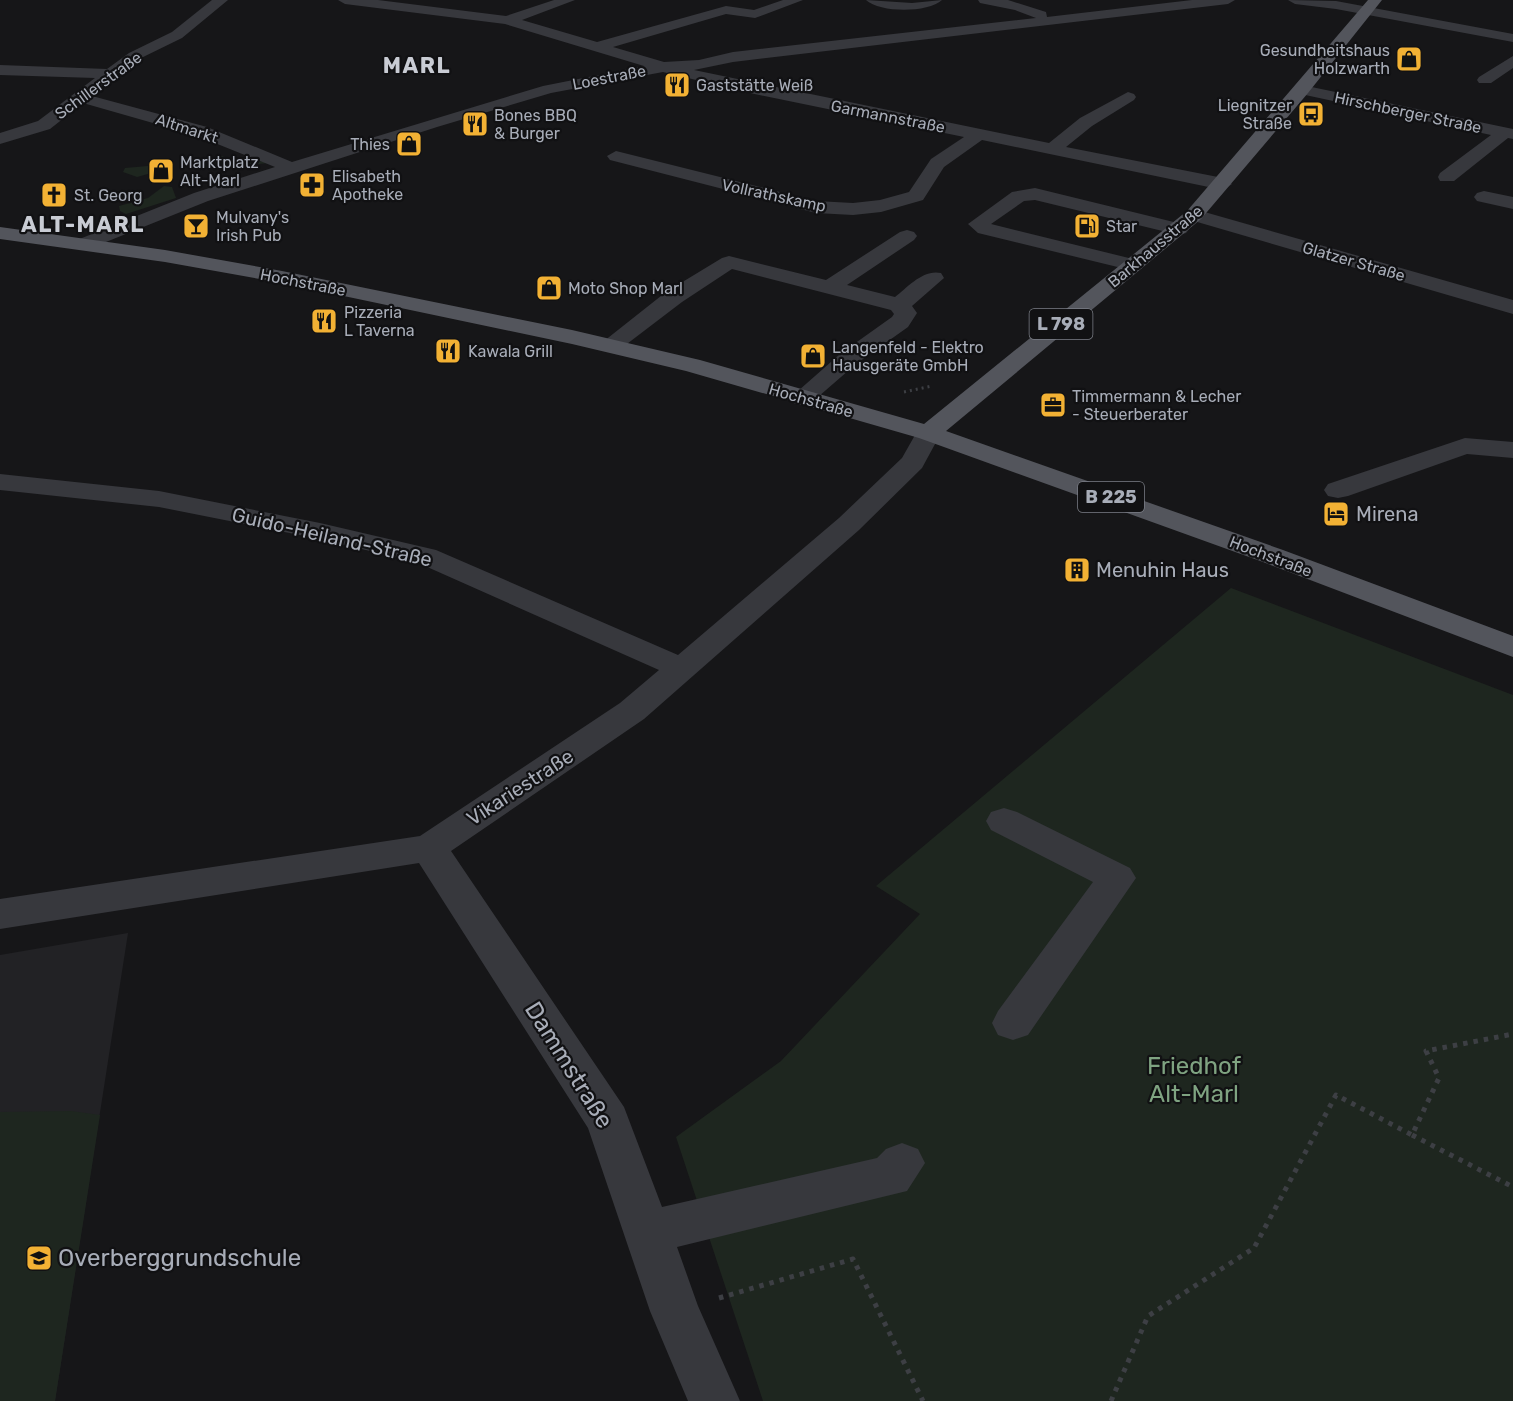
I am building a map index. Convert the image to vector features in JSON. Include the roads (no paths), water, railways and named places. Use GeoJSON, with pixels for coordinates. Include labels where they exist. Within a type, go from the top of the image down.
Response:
{"type":"FeatureCollection","features":[{"type":"Feature","properties":{"kind":"main road","name":"Barkhausstraße"},"geometry":{"type":"LineString","coordinates":[[928,433],[1187,222],[1223,184],[1370,5]]}},
{"type":"Feature","properties":{"kind":"main road","name":"B 225"},"geometry":{"type":"LineString","coordinates":[[0,233],[84,244]]}},
{"type":"Feature","properties":{"kind":"main road","name":"B 225"},"geometry":{"type":"LineString","coordinates":[[0,242],[84,244]]}},
{"type":"Feature","properties":{"kind":"main road","name":"Hochstraße"},"geometry":{"type":"LineString","coordinates":[[84,244],[293,279],[611,345],[692,365],[928,433],[1273,556],[1513,647]]}},
{"type":"Feature","properties":{"kind":"street","name":"Schillerstraße"},"geometry":{"type":"LineString","coordinates":[[0,139],[44,125],[134,56],[177,35],[221,0]]}},
{"type":"Feature","properties":{"kind":"street","name":"Garmannstraße"},"geometry":{"type":"LineString","coordinates":[[345,0],[507,20],[663,67],[750,88],[1223,184]]}},
{"type":"Feature","properties":{"kind":"street"},"geometry":{"type":"LineString","coordinates":[[507,20],[568,0]]}},
{"type":"Feature","properties":{"kind":"street"},"geometry":{"type":"LineString","coordinates":[[597,47],[726,10],[755,14],[796,0]]}},
{"type":"Feature","properties":{"kind":"street"},"geometry":{"type":"LineString","coordinates":[[873,0],[913,7],[935,0]]}},
{"type":"Feature","properties":{"kind":"street"},"geometry":{"type":"LineString","coordinates":[[985,0],[1018,6],[1053,20]]}},
{"type":"Feature","properties":{"kind":"street","name":"Loestraße"},"geometry":{"type":"LineString","coordinates":[[84,244],[201,197],[431,123],[549,89],[663,67],[699,65],[734,57],[1228,0]]}},
{"type":"Feature","properties":{"kind":"street"},"geometry":{"type":"LineString","coordinates":[[1295,0],[1370,5],[1513,38]]}},
{"type":"Feature","properties":{"kind":"street"},"geometry":{"type":"LineString","coordinates":[[1485,80],[1513,61]]}},
{"type":"Feature","properties":{"kind":"street"},"geometry":{"type":"LineString","coordinates":[[1,74],[111,74]]}},
{"type":"Feature","properties":{"kind":"street"},"geometry":{"type":"LineString","coordinates":[[1,74],[60,84]]}},
{"type":"Feature","properties":{"kind":"street","name":"Hirschberger Straße"},"geometry":{"type":"LineString","coordinates":[[1302,90],[1509,133]]}},
{"type":"Feature","properties":{"kind":"street","name":"Altmarkt"},"geometry":{"type":"LineString","coordinates":[[78,97],[201,131],[292,168]]}},
{"type":"Feature","properties":{"kind":"street"},"geometry":{"type":"LineString","coordinates":[[1053,149],[1086,122],[1128,97]]}},
{"type":"Feature","properties":{"kind":"street"},"geometry":{"type":"LineString","coordinates":[[1447,177],[1509,133]]}},
{"type":"Feature","properties":{"kind":"street","name":"Vollrathskamp"},"geometry":{"type":"LineString","coordinates":[[616,156],[816,207],[852,209],[881,206],[916,196],[937,163],[979,134]]}},
{"type":"Feature","properties":{"kind":"street","name":"Glatzer Straße"},"geometry":{"type":"LineString","coordinates":[[1134,265],[996,232],[978,224],[1019,196],[1035,194],[1187,222],[1513,307]]}},
{"type":"Feature","properties":{"kind":"street"},"geometry":{"type":"LineString","coordinates":[[1484,197],[1513,203]]}},
{"type":"Feature","properties":{"kind":"street"},"geometry":{"type":"LineString","coordinates":[[829,288],[907,236]]}},
{"type":"Feature","properties":{"kind":"street"},"geometry":{"type":"LineString","coordinates":[[611,345],[674,297],[729,262],[899,305],[906,314],[900,322],[848,359],[802,398]]}},
{"type":"Feature","properties":{"kind":"street"},"geometry":{"type":"LineString","coordinates":[[899,305],[933,278]]}},
{"type":"Feature","properties":{"kind":"street","name":"Vikariestraße"},"geometry":{"type":"LineString","coordinates":[[0,914],[429,848],[632,711],[849,524],[913,462],[928,433]]}},
{"type":"Feature","properties":{"kind":"street"},"geometry":{"type":"LineString","coordinates":[[1338,490],[1465,446],[1513,450]]}},
{"type":"Feature","properties":{"kind":"street","name":"Guido-Heiland-Straße"},"geometry":{"type":"LineString","coordinates":[[0,482],[159,500],[320,531],[426,556],[681,668]]}},
{"type":"Feature","properties":{"kind":"street"},"geometry":{"type":"LineString","coordinates":[[1005,821],[1117,878],[1013,1023]]}},
{"type":"Feature","properties":{"kind":"street","name":"Dammstraße"},"geometry":{"type":"LineString","coordinates":[[429,848],[608,1121],[675,1311],[714,1401]]}},
{"type":"Feature","properties":{"kind":"street"},"geometry":{"type":"LineString","coordinates":[[647,1232],[891,1176],[902,1163]]}},
{"type":"Feature","properties":{"kind":"place","name":"Gesundheitshaus Holzwarth"},"geometry":{"type":"Point","coordinates":[1409,59]}},
{"type":"Feature","properties":{"kind":"place","name":"Gaststätte Weiß"},"geometry":{"type":"Point","coordinates":[677,85]}},
{"type":"Feature","properties":{"kind":"place","name":"Liegnitzer Straße"},"geometry":{"type":"Point","coordinates":[1311,114]}},
{"type":"Feature","properties":{"kind":"place","name":"Bones BBQ & Burger"},"geometry":{"type":"Point","coordinates":[475,124]}},
{"type":"Feature","properties":{"kind":"place","name":"Thies"},"geometry":{"type":"Point","coordinates":[409,144]}},
{"type":"Feature","properties":{"kind":"place","name":"Marktplatz Alt-Marl"},"geometry":{"type":"Point","coordinates":[161,171]}},
{"type":"Feature","properties":{"kind":"place","name":"Elisabeth Apotheke"},"geometry":{"type":"Point","coordinates":[312,185]}},
{"type":"Feature","properties":{"kind":"place","name":"St. Georg"},"geometry":{"type":"Point","coordinates":[54,195]}},
{"type":"Feature","properties":{"kind":"place","name":"Mulvany's Irish Pub"},"geometry":{"type":"Point","coordinates":[196,226]}},
{"type":"Feature","properties":{"kind":"place","name":"Star"},"geometry":{"type":"Point","coordinates":[1087,226]}},
{"type":"Feature","properties":{"kind":"place","name":"Moto Shop Marl"},"geometry":{"type":"Point","coordinates":[549,288]}},
{"type":"Feature","properties":{"kind":"place","name":"Pizzeria L Taverna"},"geometry":{"type":"Point","coordinates":[324,321]}},
{"type":"Feature","properties":{"kind":"place","name":"Kawala Grill"},"geometry":{"type":"Point","coordinates":[448,351]}},
{"type":"Feature","properties":{"kind":"place","name":"Langenfeld - Elektro Hausgeräte GmbH"},"geometry":{"type":"Point","coordinates":[813,356]}},
{"type":"Feature","properties":{"kind":"place","name":"Timmermann & Lecher - Steuerberater"},"geometry":{"type":"Point","coordinates":[1053,405]}},
{"type":"Feature","properties":{"kind":"place","name":"Mirena"},"geometry":{"type":"Point","coordinates":[1336,514]}},
{"type":"Feature","properties":{"kind":"place","name":"Menuhin Haus"},"geometry":{"type":"Point","coordinates":[1077,570]}},
{"type":"Feature","properties":{"kind":"place","name":"Overberggrundschule"},"geometry":{"type":"Point","coordinates":[39,1258]}},
{"type":"Feature","properties":{"kind":"district","name":"MARL"},"geometry":{"type":"Point","coordinates":[417,65]}},
{"type":"Feature","properties":{"kind":"district","name":"ALT-MARL"},"geometry":{"type":"Point","coordinates":[83,224]}},
{"type":"Feature","properties":{"kind":"park label","name":"Friedhof Alt-Marl"},"geometry":{"type":"Point","coordinates":[1194,1080]}}]}
